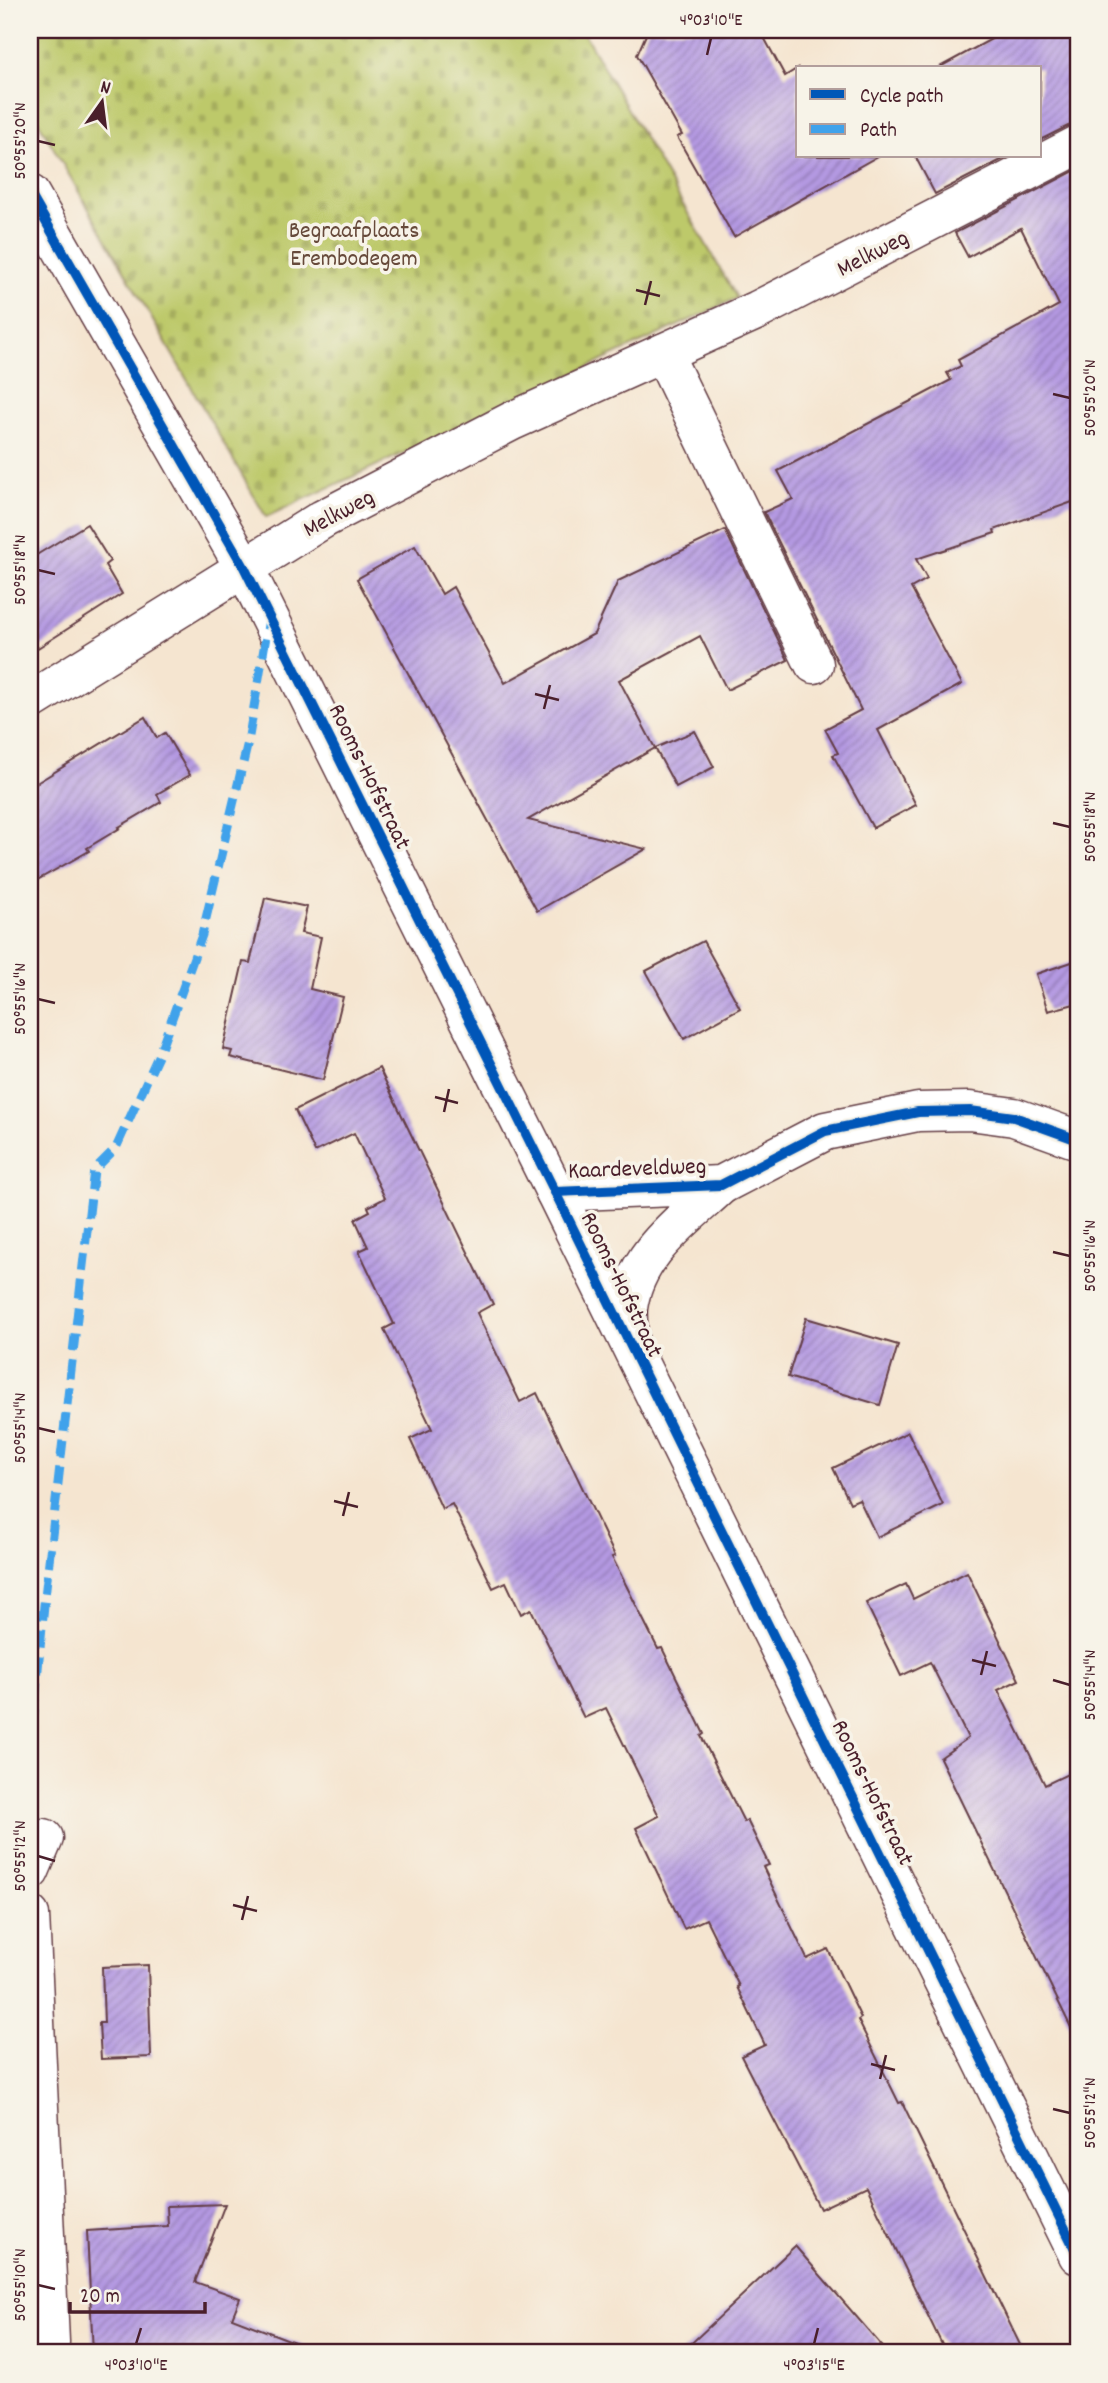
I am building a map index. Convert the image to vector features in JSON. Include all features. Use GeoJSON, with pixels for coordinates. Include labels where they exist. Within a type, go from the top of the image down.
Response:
{"type":"FeatureCollection","features":[{"type":"Feature","properties":{"kind":"street","name":"Melkweg"},"geometry":{"type":"LineString","coordinates":[[30,701],[323,519],[512,421],[758,310],[1078,145]]}},
{"type":"Feature","properties":{"kind":"street","name":"Rooms-Hofstraat"},"geometry":{"type":"LineString","coordinates":[[30,194],[243,567],[555,1192],[1078,2255]]}},
{"type":"Feature","properties":{"kind":"street"},"geometry":{"type":"LineString","coordinates":[[663,353],[814,664]]}},
{"type":"Feature","properties":{"kind":"street","name":"Kaardeveldweg"},"geometry":{"type":"LineString","coordinates":[[555,1192],[721,1185],[825,1131],[918,1112],[971,1111],[1014,1117],[1078,1140]]}},
{"type":"Feature","properties":{"kind":"street"},"geometry":{"type":"LineString","coordinates":[[629,1344],[628,1309],[633,1285],[641,1266],[653,1249],[721,1185]]}},
{"type":"Feature","properties":{"kind":"street"},"geometry":{"type":"LineString","coordinates":[[30,1915],[50,2342],[48,2353]]}},
{"type":"Feature","properties":{"kind":"green space","name":"Begraafplaats Erembodegem"},"geometry":{"type":"Polygon","coordinates":[[[30,30],[582,30],[737,298],[266,517],[30,107],[30,30]]]}},
{"type":"Feature","properties":{"kind":"building"},"geometry":{"type":"Polygon","coordinates":[[[648,30],[760,30],[785,76],[796,69],[796,158],[874,158],[734,237],[677,137],[682,135],[637,55],[648,30]]]}},
{"type":"Feature","properties":{"kind":"building"},"geometry":{"type":"Polygon","coordinates":[[[1008,30],[1078,30],[1078,123],[1042,139],[1042,66],[942,66],[1008,30]]]}},
{"type":"Feature","properties":{"kind":"building"},"geometry":{"type":"Polygon","coordinates":[[[916,158],[1005,158],[935,194],[916,158]]]}},
{"type":"Feature","properties":{"kind":"building"},"geometry":{"type":"Polygon","coordinates":[[[1078,169],[1078,500],[994,530],[995,533],[916,559],[927,579],[911,588],[962,684],[878,730],[916,805],[873,828],[833,755],[838,753],[825,729],[861,710],[764,512],[793,499],[778,471],[951,380],[947,373],[961,366],[958,360],[1059,305],[1021,228],[968,257],[955,233],[1078,169]]]}},
{"type":"Feature","properties":{"kind":"building"},"geometry":{"type":"Polygon","coordinates":[[[87,524],[110,561],[105,565],[122,594],[30,653],[30,559],[87,524]]]}},
{"type":"Feature","properties":{"kind":"building"},"geometry":{"type":"Polygon","coordinates":[[[725,530],[788,660],[727,690],[700,636],[619,680],[655,748],[528,820],[646,849],[537,911],[357,579],[415,546],[442,594],[453,587],[505,683],[594,634],[618,581],[725,530]]]}},
{"type":"Feature","properties":{"kind":"building"},"geometry":{"type":"Polygon","coordinates":[[[145,717],[157,738],[165,733],[190,775],[157,794],[161,802],[87,848],[89,851],[30,884],[30,787],[145,717]]]}},
{"type":"Feature","properties":{"kind":"building"},"geometry":{"type":"Polygon","coordinates":[[[695,731],[714,767],[676,787],[655,748],[695,731]]]}},
{"type":"Feature","properties":{"kind":"building"},"geometry":{"type":"Polygon","coordinates":[[[265,898],[307,907],[301,933],[321,937],[310,989],[343,997],[323,1080],[230,1057],[232,1051],[223,1049],[243,962],[250,963],[265,898]]]}},
{"type":"Feature","properties":{"kind":"building"},"geometry":{"type":"Polygon","coordinates":[[[703,941],[740,1008],[684,1039],[646,971],[703,941]]]}},
{"type":"Feature","properties":{"kind":"building"},"geometry":{"type":"Polygon","coordinates":[[[1078,960],[1078,1003],[1048,1011],[1036,974],[1078,960]]]}},
{"type":"Feature","properties":{"kind":"building"},"geometry":{"type":"Polygon","coordinates":[[[379,1068],[493,1304],[477,1313],[520,1402],[537,1393],[615,1556],[612,1557],[658,1649],[662,1648],[704,1734],[701,1736],[769,1865],[763,1867],[807,1959],[828,1949],[861,2018],[858,2020],[899,2103],[902,2102],[1024,2353],[946,2353],[866,2187],[820,2209],[741,2056],[765,2045],[737,1987],[739,1986],[706,1919],[684,1929],[636,1828],[659,1816],[606,1708],[584,1718],[531,1609],[521,1614],[506,1582],[493,1588],[452,1504],[442,1509],[410,1439],[432,1429],[384,1329],[394,1324],[359,1251],[368,1247],[355,1219],[370,1211],[368,1207],[385,1198],[354,1133],[315,1152],[295,1110],[379,1068]]]}},
{"type":"Feature","properties":{"kind":"building"},"geometry":{"type":"Polygon","coordinates":[[[806,1318],[898,1345],[880,1405],[788,1377],[806,1318]]]}},
{"type":"Feature","properties":{"kind":"building"},"geometry":{"type":"Polygon","coordinates":[[[908,1432],[943,1505],[877,1537],[859,1499],[850,1503],[833,1468],[908,1432]]]}},
{"type":"Feature","properties":{"kind":"building"},"geometry":{"type":"Polygon","coordinates":[[[967,1572],[1019,1680],[998,1690],[1045,1785],[1078,1769],[1078,2042],[940,1758],[968,1738],[930,1662],[901,1676],[866,1603],[906,1584],[913,1599],[967,1572]]]}},
{"type":"Feature","properties":{"kind":"building"},"geometry":{"type":"Polygon","coordinates":[[[148,1965],[151,2057],[101,2059],[99,2023],[104,2023],[102,1967],[148,1965]]]}},
{"type":"Feature","properties":{"kind":"building"},"geometry":{"type":"Polygon","coordinates":[[[225,2204],[195,2282],[240,2298],[232,2318],[315,2350],[315,2353],[93,2353],[87,2231],[168,2226],[167,2206],[225,2204]]]}},
{"type":"Feature","properties":{"kind":"building"},"geometry":{"type":"Polygon","coordinates":[[[795,2246],[888,2353],[681,2353],[795,2246]]]}},
{"type":"Feature","properties":{"kind":"marked path"},"geometry":{"type":"LineString","coordinates":[[30,1754],[44,1605],[94,1170],[116,1148],[159,1054],[202,935],[248,742],[269,619]]}},
{"type":"Feature","properties":{"kind":"cycle path"},"geometry":{"type":"LineString","coordinates":[[30,194],[244,567],[1078,2255]]}},
{"type":"Feature","properties":{"kind":"cycle path"},"geometry":{"type":"LineString","coordinates":[[555,1192],[721,1185],[825,1131],[918,1112],[970,1111],[1014,1117],[1078,1140]]}}]}
